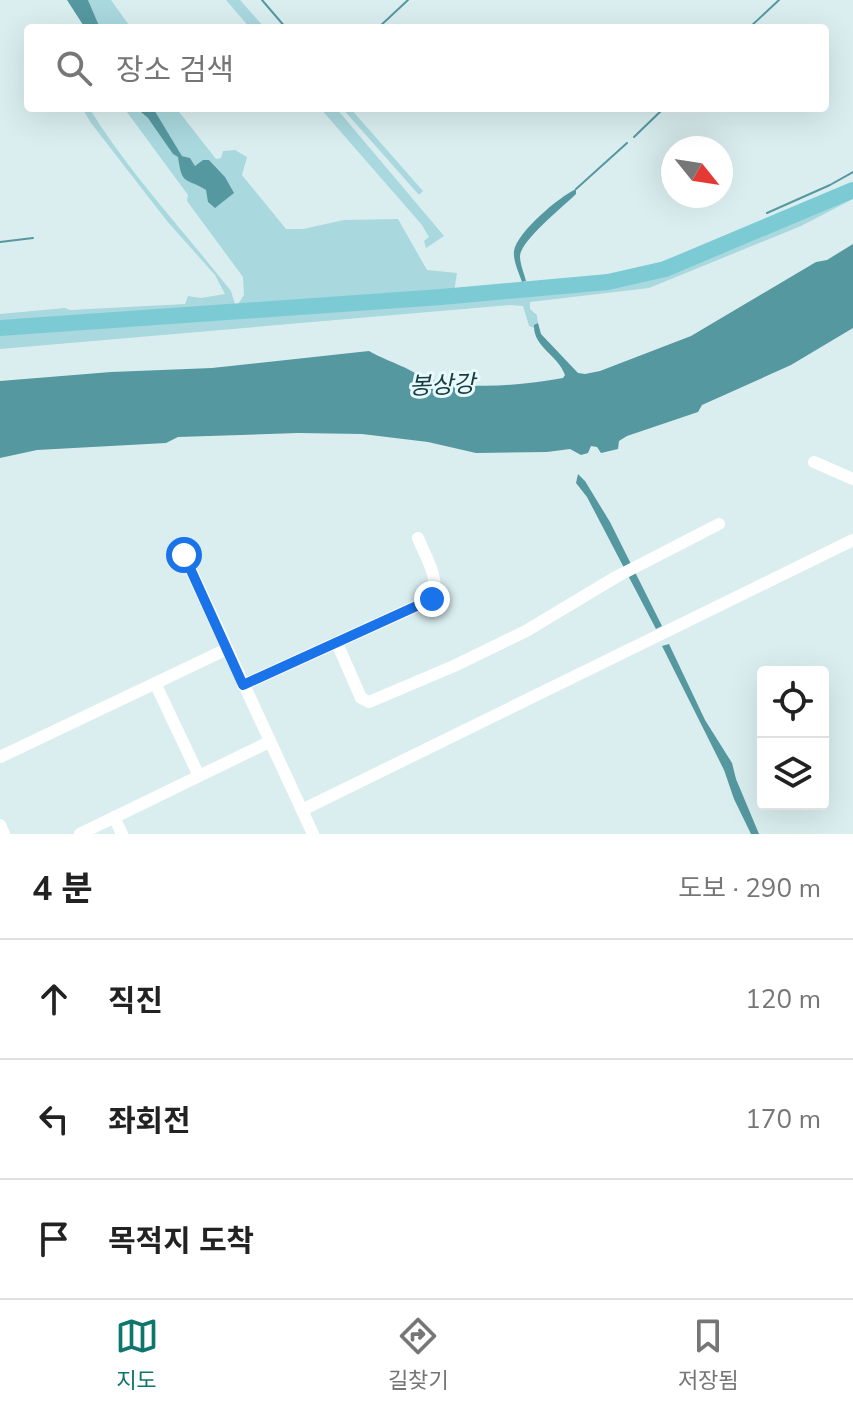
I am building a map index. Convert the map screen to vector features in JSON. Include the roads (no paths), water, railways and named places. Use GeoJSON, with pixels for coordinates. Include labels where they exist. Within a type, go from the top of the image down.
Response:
{"type":"FeatureCollection","features":[{"type":"Feature","properties":{"kind":"main road"},"geometry":{"type":"LineString","coordinates":[[0,328],[608,282],[665,269],[853,190]]}},
{"type":"Feature","properties":{"kind":"street"},"geometry":{"type":"LineString","coordinates":[[814,462],[853,479]]}},
{"type":"Feature","properties":{"kind":"street"},"geometry":{"type":"LineString","coordinates":[[337,643],[361,698],[369,702],[526,631],[616,577],[719,524]]}},
{"type":"Feature","properties":{"kind":"street"},"geometry":{"type":"LineString","coordinates":[[243,685],[432,599],[436,591],[435,583],[418,538]]}},
{"type":"Feature","properties":{"kind":"street"},"geometry":{"type":"LineString","coordinates":[[302,810],[853,540]]}},
{"type":"Feature","properties":{"kind":"street"},"geometry":{"type":"LineString","coordinates":[[184,555],[313,834]]}},
{"type":"Feature","properties":{"kind":"street"},"geometry":{"type":"LineString","coordinates":[[0,757],[227,649]]}},
{"type":"Feature","properties":{"kind":"street"},"geometry":{"type":"LineString","coordinates":[[155,683],[199,776]]}},
{"type":"Feature","properties":{"kind":"street"},"geometry":{"type":"LineString","coordinates":[[80,834],[269,742]]}},
{"type":"Feature","properties":{"kind":"street"},"geometry":{"type":"LineString","coordinates":[[114,817],[122,834]]}},
{"type":"Feature","properties":{"kind":"street"},"geometry":{"type":"LineString","coordinates":[[0,825],[4,834]]}},
{"type":"Feature","properties":{"kind":"water"},"geometry":{"type":"Polygon","coordinates":[[[67,0],[88,0],[98,24],[82,24],[67,0]]]}},
{"type":"Feature","properties":{"kind":"water"},"geometry":{"type":"Polygon","coordinates":[[[141,112],[155,112],[182,156],[190,158],[195,166],[209,160],[225,177],[234,193],[215,208],[208,202],[206,190],[183,177],[178,157],[141,112]]]}},
{"type":"Feature","properties":{"kind":"water"},"geometry":{"type":"Polygon","coordinates":[[[576,189],[576,194],[522,249],[520,259],[526,281],[522,282],[514,259],[517,243],[540,216],[576,189]]]}},
{"type":"Feature","properties":{"kind":"water","name":"봉상강"},"geometry":{"type":"Polygon","coordinates":[[[853,244],[853,328],[791,365],[702,405],[698,412],[627,436],[619,441],[618,449],[601,453],[597,447],[591,446],[588,453],[581,455],[570,449],[476,453],[428,442],[362,434],[298,433],[178,437],[166,443],[37,450],[0,458],[0,381],[212,368],[369,351],[420,377],[455,384],[509,385],[563,378],[562,368],[537,339],[534,325],[538,323],[541,334],[578,373],[600,371],[691,336],[816,262],[827,260],[853,244]]]}},
{"type":"Feature","properties":{"kind":"water"},"geometry":{"type":"Polygon","coordinates":[[[578,474],[610,522],[662,626],[656,629],[587,497],[576,483],[578,474]]]}},
{"type":"Feature","properties":{"kind":"water"},"geometry":{"type":"Polygon","coordinates":[[[669,644],[705,720],[732,763],[759,834],[751,834],[734,799],[724,770],[662,646],[669,644]]]}},
{"type":"Feature","properties":{"kind":"waterway"},"geometry":{"type":"LineString","coordinates":[[262,0],[283,24]]}},
{"type":"Feature","properties":{"kind":"waterway"},"geometry":{"type":"LineString","coordinates":[[382,24],[408,0]]}},
{"type":"Feature","properties":{"kind":"waterway"},"geometry":{"type":"LineString","coordinates":[[753,24],[779,0]]}},
{"type":"Feature","properties":{"kind":"waterway"},"geometry":{"type":"LineString","coordinates":[[634,137],[660,112]]}},
{"type":"Feature","properties":{"kind":"waterway"},"geometry":{"type":"LineString","coordinates":[[576,189],[627,143]]}},
{"type":"Feature","properties":{"kind":"waterway"},"geometry":{"type":"LineString","coordinates":[[767,213],[853,172]]}},
{"type":"Feature","properties":{"kind":"waterway"},"geometry":{"type":"LineString","coordinates":[[0,242],[33,238]]}}]}
